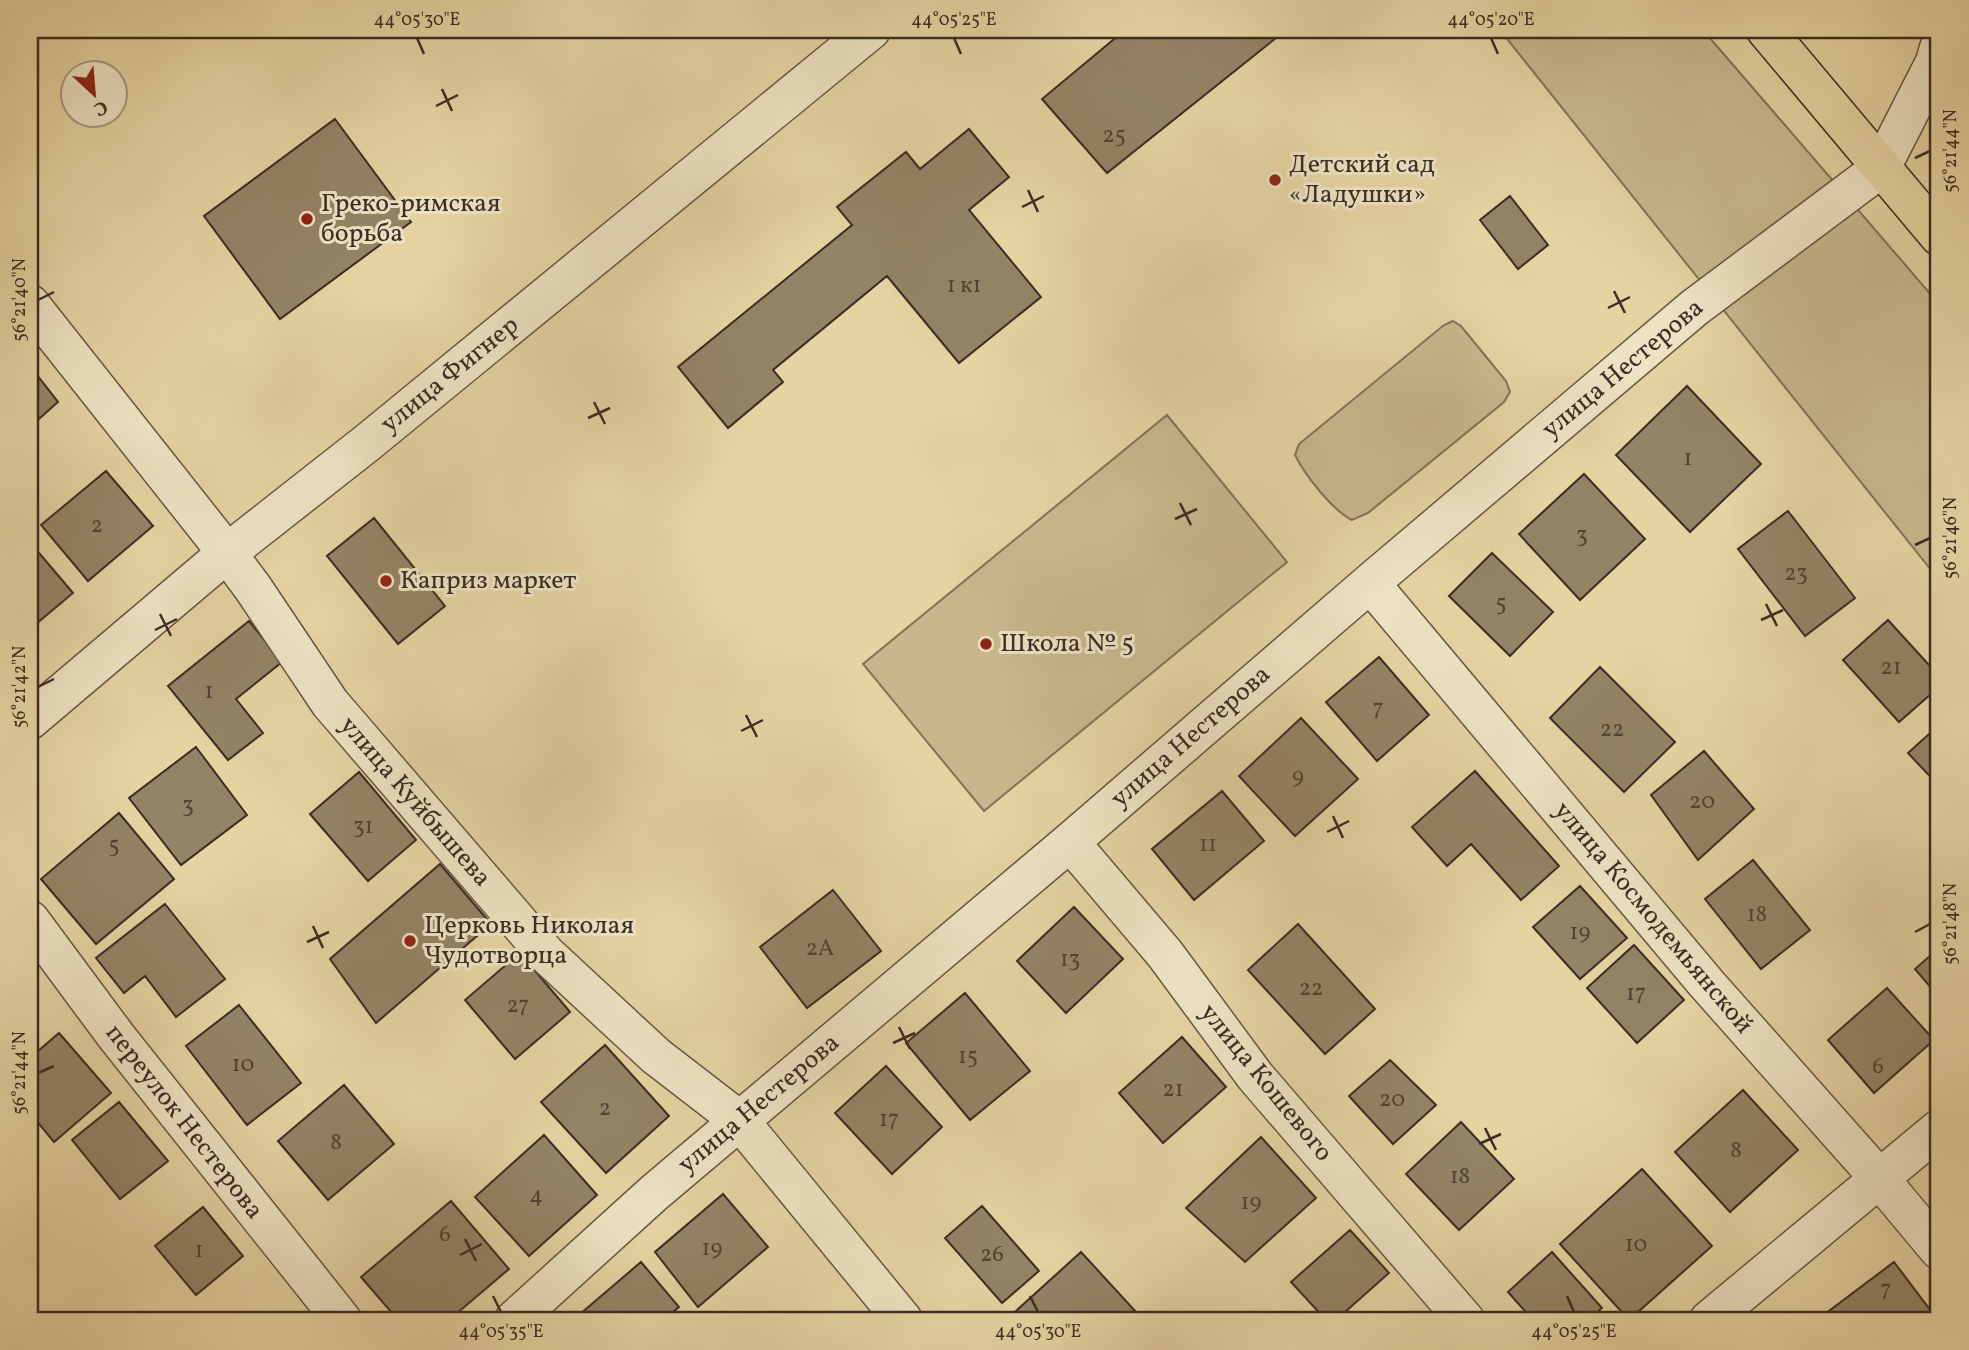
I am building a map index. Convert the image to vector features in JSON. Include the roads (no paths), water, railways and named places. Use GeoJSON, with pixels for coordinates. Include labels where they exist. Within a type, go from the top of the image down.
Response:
{"type":"FeatureCollection","features":[{"type":"Feature","properties":{"kind":"main road"},"geometry":{"type":"LineString","coordinates":[[1766,30],[1939,236]]}},
{"type":"Feature","properties":{"kind":"street","name":"улица Фигнер"},"geometry":{"type":"LineString","coordinates":[[30,720],[227,553],[367,443],[871,30]]}},
{"type":"Feature","properties":{"kind":"street"},"geometry":{"type":"LineString","coordinates":[[1881,168],[1935,62],[1939,48]]}},
{"type":"Feature","properties":{"kind":"street","name":"улица Нестерова"},"geometry":{"type":"LineString","coordinates":[[514,1320],[739,1120],[1070,842],[1694,308],[1881,168]]}},
{"type":"Feature","properties":{"kind":"street","name":"улица Куйбышева"},"geometry":{"type":"LineString","coordinates":[[30,304],[227,553],[330,704],[546,954],[656,1056],[739,1120],[903,1320]]}},
{"type":"Feature","properties":{"kind":"street","name":"улица Космодемьянской"},"geometry":{"type":"LineString","coordinates":[[1370,583],[1706,984],[1880,1178],[1939,1250]]}},
{"type":"Feature","properties":{"kind":"street","name":"улица Кошевого"},"geometry":{"type":"LineString","coordinates":[[1070,842],[1165,954],[1255,1076],[1465,1320]]}},
{"type":"Feature","properties":{"kind":"street","name":"переулок Нестерова"},"geometry":{"type":"LineString","coordinates":[[30,920],[116,1036],[342,1320]]}},
{"type":"Feature","properties":{"kind":"street"},"geometry":{"type":"LineString","coordinates":[[1709,1320],[1939,1129]]}},
{"type":"Feature","properties":{"kind":"place","name":"Детский сад «Ладушки»"},"geometry":{"type":"Point","coordinates":[1275,180]}},
{"type":"Feature","properties":{"kind":"place","name":"Греко-римская борьба"},"geometry":{"type":"Point","coordinates":[307,219]}},
{"type":"Feature","properties":{"kind":"place","name":"Каприз маркет"},"geometry":{"type":"Point","coordinates":[386,581]}},
{"type":"Feature","properties":{"kind":"place","name":"Школа № 5"},"geometry":{"type":"Point","coordinates":[986,644]}},
{"type":"Feature","properties":{"kind":"place","name":"Церковь Николая Чудотворца"},"geometry":{"type":"Point","coordinates":[410,941]}}]}
